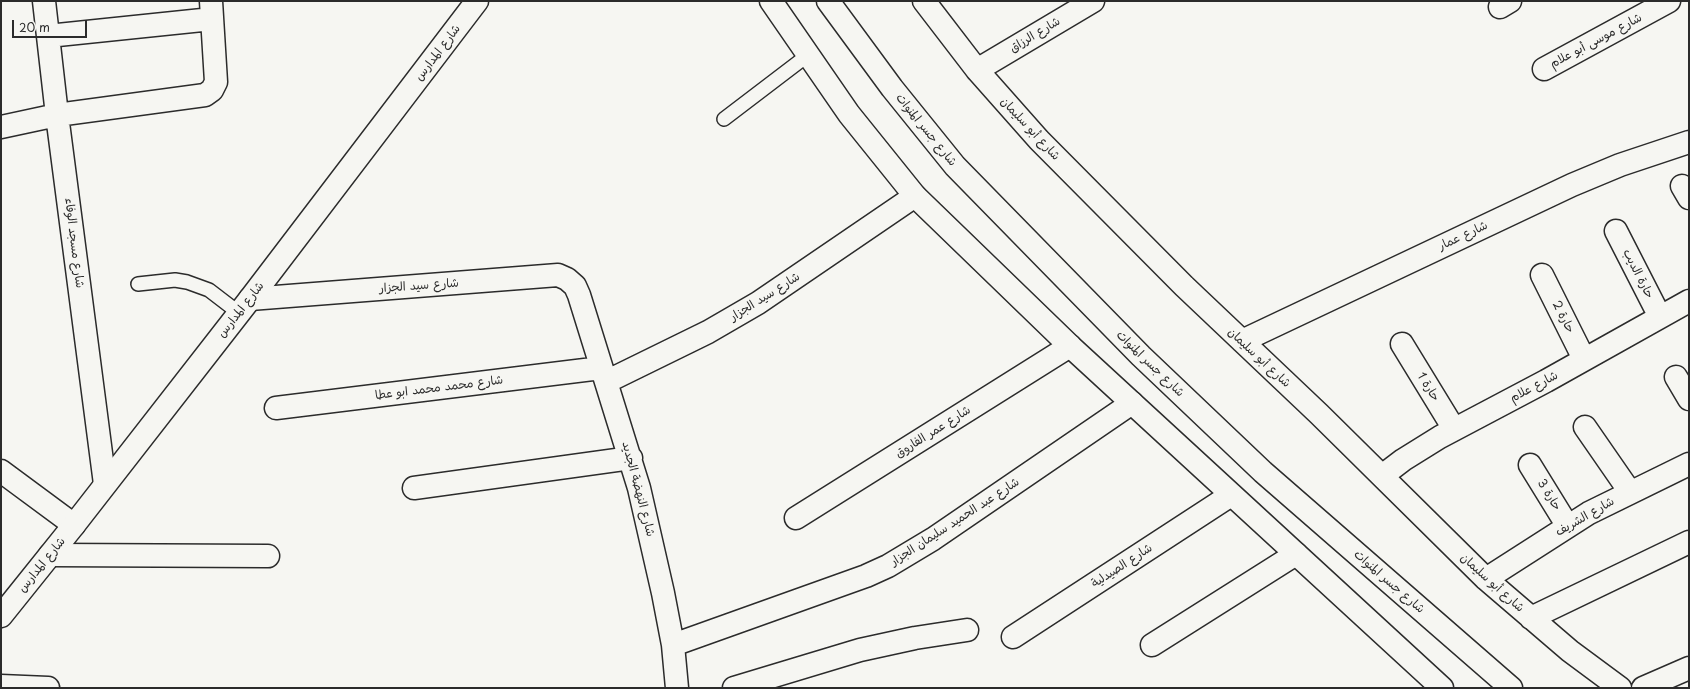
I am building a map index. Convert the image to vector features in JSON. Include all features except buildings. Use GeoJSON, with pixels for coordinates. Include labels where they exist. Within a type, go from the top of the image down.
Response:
{"type":"FeatureCollection","features":[{"type":"Feature","properties":{"kind":"street","name":"شارع مسجد الوفاء"},"geometry":{"type":"LineString","coordinates":[[44,1],[57,115],[105,484]]}},
{"type":"Feature","properties":{"kind":"street","name":"شارع المدارس"},"geometry":{"type":"LineString","coordinates":[[1,616],[74,526],[105,484],[245,306],[477,1]]}},
{"type":"Feature","properties":{"kind":"street"},"geometry":{"type":"LineString","coordinates":[[770,1],[849,114],[915,196],[1070,346],[1442,688]]}},
{"type":"Feature","properties":{"kind":"street","name":"شارع جسر المنوات"},"geometry":{"type":"LineString","coordinates":[[828,1],[892,88],[955,166],[1141,356],[1263,472],[1511,688]]}},
{"type":"Feature","properties":{"kind":"street","name":"شارع أبو سليمان"},"geometry":{"type":"LineString","coordinates":[[924,1],[977,70],[1039,140],[1184,286],[1382,476],[1486,579],[1531,618],[1620,688]]}},
{"type":"Feature","properties":{"kind":"street","name":"شارع الرزاق"},"geometry":{"type":"LineString","coordinates":[[977,70],[1093,1]]}},
{"type":"Feature","properties":{"kind":"street","name":"شارع موسى أبو علام"},"geometry":{"type":"LineString","coordinates":[[1544,69],[1669,1]]}},
{"type":"Feature","properties":{"kind":"street"},"geometry":{"type":"LineString","coordinates":[[1,127],[57,115],[205,95],[212,90],[216,82],[211,10],[48,36]]}},
{"type":"Feature","properties":{"kind":"street","name":"شارع عمار"},"geometry":{"type":"LineString","coordinates":[[1242,341],[1572,185],[1620,165],[1689,142]]}},
{"type":"Feature","properties":{"kind":"street","name":"شارع سيد الجزار"},"geometry":{"type":"LineString","coordinates":[[604,375],[708,332],[758,303],[915,196]]}},
{"type":"Feature","properties":{"kind":"street","name":"حارة الديب"},"geometry":{"type":"LineString","coordinates":[[1616,231],[1660,317]]}},
{"type":"Feature","properties":{"kind":"street","name":"شارع سيد الجزار"},"geometry":{"type":"LineString","coordinates":[[245,306],[558,275],[567,279],[575,286],[579,295]]}},
{"type":"Feature","properties":{"kind":"street","name":"حارة 2"},"geometry":{"type":"LineString","coordinates":[[1542,275],[1584,359]]}},
{"type":"Feature","properties":{"kind":"street","name":"شارع النهضة الجديد"},"geometry":{"type":"LineString","coordinates":[[579,295],[631,458],[652,540],[673,645],[677,688]]}},
{"type":"Feature","properties":{"kind":"street","name":"شارع علام"},"geometry":{"type":"LineString","coordinates":[[1382,476],[1419,449],[1689,300]]}},
{"type":"Feature","properties":{"kind":"street","name":"حارة 1"},"geometry":{"type":"LineString","coordinates":[[1402,344],[1454,429]]}},
{"type":"Feature","properties":{"kind":"street","name":"شارع عمر الفاروق"},"geometry":{"type":"LineString","coordinates":[[796,518],[1070,346]]}},
{"type":"Feature","properties":{"kind":"street","name":"شارع محمد محمد ابو عطا"},"geometry":{"type":"LineString","coordinates":[[276,408],[604,375]]}},
{"type":"Feature","properties":{"kind":"street"},"geometry":{"type":"LineString","coordinates":[[1676,377],[1689,399]]}},
{"type":"Feature","properties":{"kind":"street","name":"شارع عبد الحميد سليمان الجزار"},"geometry":{"type":"LineString","coordinates":[[673,645],[866,576],[893,563],[933,539],[1132,403]]}},
{"type":"Feature","properties":{"kind":"street"},"geometry":{"type":"LineString","coordinates":[[1585,427],[1630,492]]}},
{"type":"Feature","properties":{"kind":"street"},"geometry":{"type":"LineString","coordinates":[[414,488],[631,458]]}},
{"type":"Feature","properties":{"kind":"street","name":"شارع الشريف"},"geometry":{"type":"LineString","coordinates":[[1486,579],[1568,525],[1630,492],[1689,464]]}},
{"type":"Feature","properties":{"kind":"street","name":"حارة 3"},"geometry":{"type":"LineString","coordinates":[[1530,466],[1568,525]]}},
{"type":"Feature","properties":{"kind":"street"},"geometry":{"type":"LineString","coordinates":[[1,471],[74,526]]}},
{"type":"Feature","properties":{"kind":"street","name":"شارع الصيدلية"},"geometry":{"type":"LineString","coordinates":[[1013,637],[1231,495]]}},
{"type":"Feature","properties":{"kind":"street"},"geometry":{"type":"LineString","coordinates":[[1531,618],[1689,542]]}},
{"type":"Feature","properties":{"kind":"street"},"geometry":{"type":"LineString","coordinates":[[1152,645],[1296,554]]}},
{"type":"Feature","properties":{"kind":"street"},"geometry":{"type":"LineString","coordinates":[[50,555],[268,556]]}},
{"type":"Feature","properties":{"kind":"street"},"geometry":{"type":"LineString","coordinates":[[734,688],[860,650],[915,638],[967,630]]}},
{"type":"Feature","properties":{"kind":"street"},"geometry":{"type":"LineString","coordinates":[[1643,688],[1689,668]]}},
{"type":"Feature","properties":{"kind":"street"},"geometry":{"type":"LineString","coordinates":[[1,686],[48,688]]}},
{"type":"Feature","properties":{"kind":"lane"},"geometry":{"type":"LineString","coordinates":[[724,120],[808,55]]}},
{"type":"Feature","properties":{"kind":"lane"},"geometry":{"type":"LineString","coordinates":[[138,284],[175,280],[187,282],[245,306]]}}]}
